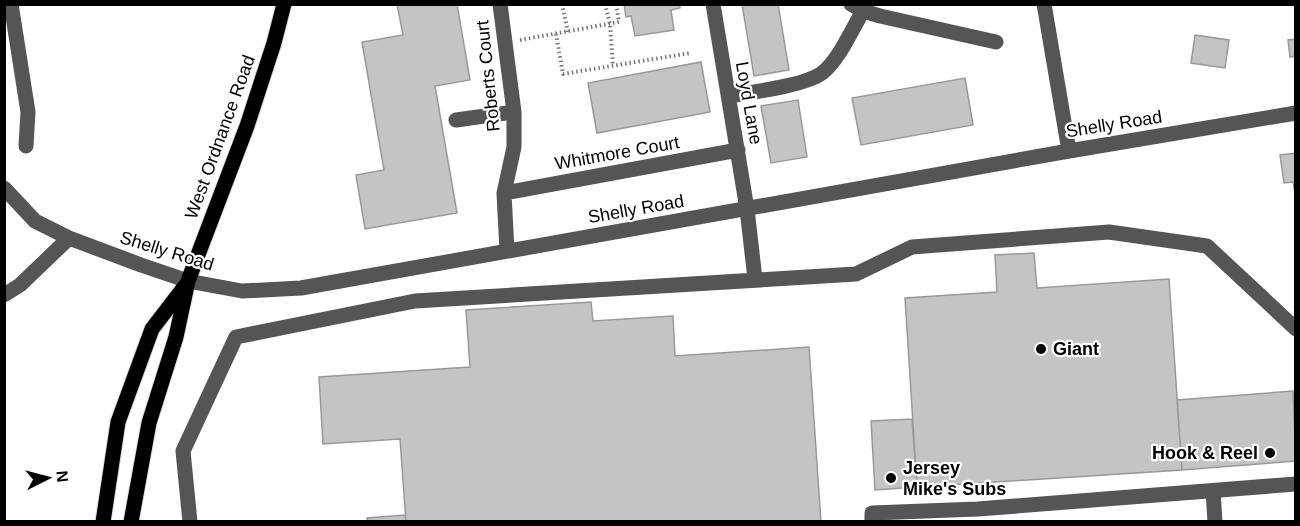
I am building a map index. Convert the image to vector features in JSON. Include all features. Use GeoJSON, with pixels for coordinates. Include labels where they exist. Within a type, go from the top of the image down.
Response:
{"type":"FeatureCollection","features":[{"type":"Feature","properties":{"kind":"main road","name":"West Ordnance Road"},"geometry":{"type":"LineString","coordinates":[[131,522],[148,423],[176,337],[188,281],[247,126],[284,4]]}},
{"type":"Feature","properties":{"kind":"main road","name":"West Ordnance Road"},"geometry":{"type":"LineString","coordinates":[[103,522],[118,422],[152,329],[188,281]]}},
{"type":"Feature","properties":{"kind":"street"},"geometry":{"type":"LineString","coordinates":[[11,4],[28,112],[26,146]]}},
{"type":"Feature","properties":{"kind":"street","name":"Roberts Court"},"geometry":{"type":"LineString","coordinates":[[500,4],[514,112],[514,147],[504,193],[507,251]]}},
{"type":"Feature","properties":{"kind":"street","name":"Loyd Lane"},"geometry":{"type":"LineString","coordinates":[[713,4],[738,150],[755,279]]}},
{"type":"Feature","properties":{"kind":"street"},"geometry":{"type":"LineString","coordinates":[[1044,4],[1070,151]]}},
{"type":"Feature","properties":{"kind":"street"},"geometry":{"type":"LineString","coordinates":[[729,96],[794,83],[822,73],[832,62],[857,8],[996,42]]}},
{"type":"Feature","properties":{"kind":"street"},"geometry":{"type":"LineString","coordinates":[[456,120],[514,112]]}},
{"type":"Feature","properties":{"kind":"street","name":"Shelly Road"},"geometry":{"type":"LineString","coordinates":[[4,188],[35,221],[69,238],[188,281],[242,291],[281,290],[1296,113]]}},
{"type":"Feature","properties":{"kind":"street","name":"Whitmore Court"},"geometry":{"type":"LineString","coordinates":[[504,193],[738,150]]}},
{"type":"Feature","properties":{"kind":"street"},"geometry":{"type":"LineString","coordinates":[[190,522],[183,451],[236,337],[415,301],[856,274],[912,247],[1109,232],[1207,246],[1296,329]]}},
{"type":"Feature","properties":{"kind":"street"},"geometry":{"type":"LineString","coordinates":[[4,295],[20,285],[69,238]]}},
{"type":"Feature","properties":{"kind":"street"},"geometry":{"type":"LineString","coordinates":[[872,522],[872,513],[978,509],[1296,484]]}},
{"type":"Feature","properties":{"kind":"street"},"geometry":{"type":"LineString","coordinates":[[1213,490],[1215,522]]}},
{"type":"Feature","properties":{"kind":"path"},"geometry":{"type":"LineString","coordinates":[[562,4],[568,32]]}},
{"type":"Feature","properties":{"kind":"path"},"geometry":{"type":"LineString","coordinates":[[605,4],[610,24],[614,66]]}},
{"type":"Feature","properties":{"kind":"path"},"geometry":{"type":"LineString","coordinates":[[516,41],[620,22],[616,4]]}},
{"type":"Feature","properties":{"kind":"path"},"geometry":{"type":"LineString","coordinates":[[556,34],[563,74],[690,52]]}},
{"type":"Feature","properties":{"kind":"building"},"geometry":{"type":"Polygon","coordinates":[[[397,4],[457,4],[470,80],[435,86],[457,213],[365,229],[356,175],[384,170],[362,42],[403,35],[397,4]]]}},
{"type":"Feature","properties":{"kind":"building"},"geometry":{"type":"Polygon","coordinates":[[[624,4],[680,4],[680,8],[671,10],[674,30],[635,36],[631,16],[626,17],[624,4]]]}},
{"type":"Feature","properties":{"kind":"building"},"geometry":{"type":"Polygon","coordinates":[[[742,4],[778,4],[789,70],[754,76],[742,4]]]}},
{"type":"Feature","properties":{"kind":"building"},"geometry":{"type":"Polygon","coordinates":[[[1195,35],[1229,40],[1225,68],[1191,63],[1195,35]]]}},
{"type":"Feature","properties":{"kind":"building"},"geometry":{"type":"Polygon","coordinates":[[[1296,39],[1296,56],[1290,57],[1288,40],[1296,39]]]}},
{"type":"Feature","properties":{"kind":"building"},"geometry":{"type":"Polygon","coordinates":[[[701,62],[710,112],[597,133],[588,83],[701,62]]]}},
{"type":"Feature","properties":{"kind":"building"},"geometry":{"type":"Polygon","coordinates":[[[965,78],[973,125],[861,145],[852,98],[965,78]]]}},
{"type":"Feature","properties":{"kind":"building"},"geometry":{"type":"Polygon","coordinates":[[[798,100],[807,157],[771,163],[761,106],[798,100]]]}},
{"type":"Feature","properties":{"kind":"building"},"geometry":{"type":"Polygon","coordinates":[[[1296,153],[1295,194],[1293,182],[1284,183],[1280,155],[1296,153]]]}},
{"type":"Feature","properties":{"kind":"building","name":"Giant"},"geometry":{"type":"Polygon","coordinates":[[[1034,253],[1037,288],[1169,279],[1182,470],[917,487],[905,298],[997,292],[995,255],[1034,253]]]}},
{"type":"Feature","properties":{"kind":"building"},"geometry":{"type":"Polygon","coordinates":[[[591,302],[593,321],[673,316],[675,356],[809,347],[821,522],[406,522],[400,439],[323,444],[319,377],[470,367],[466,310],[591,302]]]}},
{"type":"Feature","properties":{"kind":"building"},"geometry":{"type":"Polygon","coordinates":[[[1293,391],[1296,461],[1182,470],[1177,400],[1293,391]]]}},
{"type":"Feature","properties":{"kind":"building"},"geometry":{"type":"Polygon","coordinates":[[[912,419],[917,487],[875,490],[871,421],[912,419]]]}},
{"type":"Feature","properties":{"kind":"building"},"geometry":{"type":"Polygon","coordinates":[[[405,515],[406,522],[368,522],[367,518],[405,515]]]}},
{"type":"Feature","properties":{"kind":"place","name":"Giant"},"geometry":{"type":"Point","coordinates":[1041,349]}},
{"type":"Feature","properties":{"kind":"place","name":"Hook & Reel"},"geometry":{"type":"Point","coordinates":[1270,453]}},
{"type":"Feature","properties":{"kind":"place","name":"Jersey Mike's Subs"},"geometry":{"type":"Point","coordinates":[891,478]}}]}
